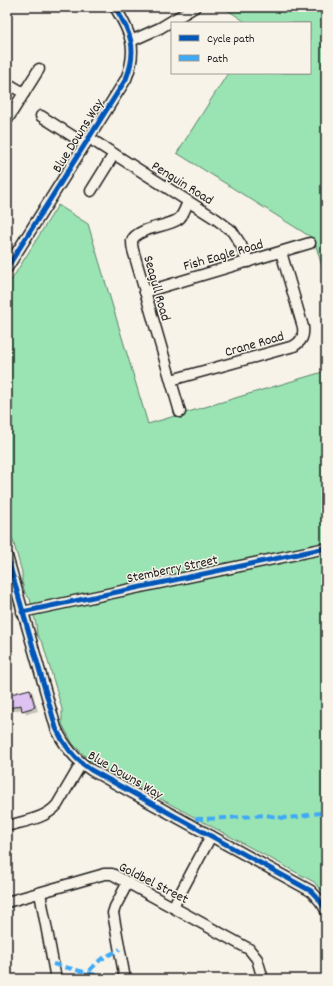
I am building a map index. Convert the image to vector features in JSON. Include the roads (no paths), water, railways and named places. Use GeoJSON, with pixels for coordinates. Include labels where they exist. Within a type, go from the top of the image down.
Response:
{"type":"FeatureCollection","features":[{"type":"Feature","properties":{"kind":"street","name":"Blue Downs Way"},"geometry":{"type":"LineString","coordinates":[[7,268],[126,79],[132,57],[131,41],[127,28],[115,7]]}},
{"type":"Feature","properties":{"kind":"street"},"geometry":{"type":"LineString","coordinates":[[131,41],[160,28],[196,7]]}},
{"type":"Feature","properties":{"kind":"street"},"geometry":{"type":"LineString","coordinates":[[7,120],[39,68]]}},
{"type":"Feature","properties":{"kind":"street"},"geometry":{"type":"LineString","coordinates":[[7,83],[24,93]]}},
{"type":"Feature","properties":{"kind":"street","name":"Penguin Road"},"geometry":{"type":"LineString","coordinates":[[41,116],[114,154],[216,219],[232,231],[241,245],[248,262]]}},
{"type":"Feature","properties":{"kind":"street"},"geometry":{"type":"LineString","coordinates":[[91,192],[114,154]]}},
{"type":"Feature","properties":{"kind":"street","name":"Seagull Road"},"geometry":{"type":"LineString","coordinates":[[180,412],[133,250],[132,239],[141,232],[179,220],[188,202]]}},
{"type":"Feature","properties":{"kind":"street","name":"Fish Eagle Road"},"geometry":{"type":"LineString","coordinates":[[145,292],[310,243]]}},
{"type":"Feature","properties":{"kind":"street","name":"Crane Road"},"geometry":{"type":"LineString","coordinates":[[171,380],[294,346],[299,343],[303,338],[303,327],[281,252]]}},
{"type":"Feature","properties":{"kind":"street","name":"Stemberry Street"},"geometry":{"type":"LineString","coordinates":[[22,612],[326,548]]}},
{"type":"Feature","properties":{"kind":"street","name":"Blue Downs Way"},"geometry":{"type":"LineString","coordinates":[[7,556],[56,728],[60,738],[74,757],[81,764],[91,770],[311,891],[325,907],[326,911]]}},
{"type":"Feature","properties":{"kind":"street"},"geometry":{"type":"LineString","coordinates":[[7,826],[40,817],[54,809],[81,764]]}},
{"type":"Feature","properties":{"kind":"street"},"geometry":{"type":"LineString","coordinates":[[173,907],[211,836]]}},
{"type":"Feature","properties":{"kind":"street","name":"Goldbel Street"},"geometry":{"type":"LineString","coordinates":[[7,902],[104,874],[112,874],[249,949],[257,959],[263,979]]}},
{"type":"Feature","properties":{"kind":"street"},"geometry":{"type":"LineString","coordinates":[[125,979],[113,916],[115,907],[128,882]]}},
{"type":"Feature","properties":{"kind":"street"},"geometry":{"type":"LineString","coordinates":[[40,893],[56,979]]}}]}
